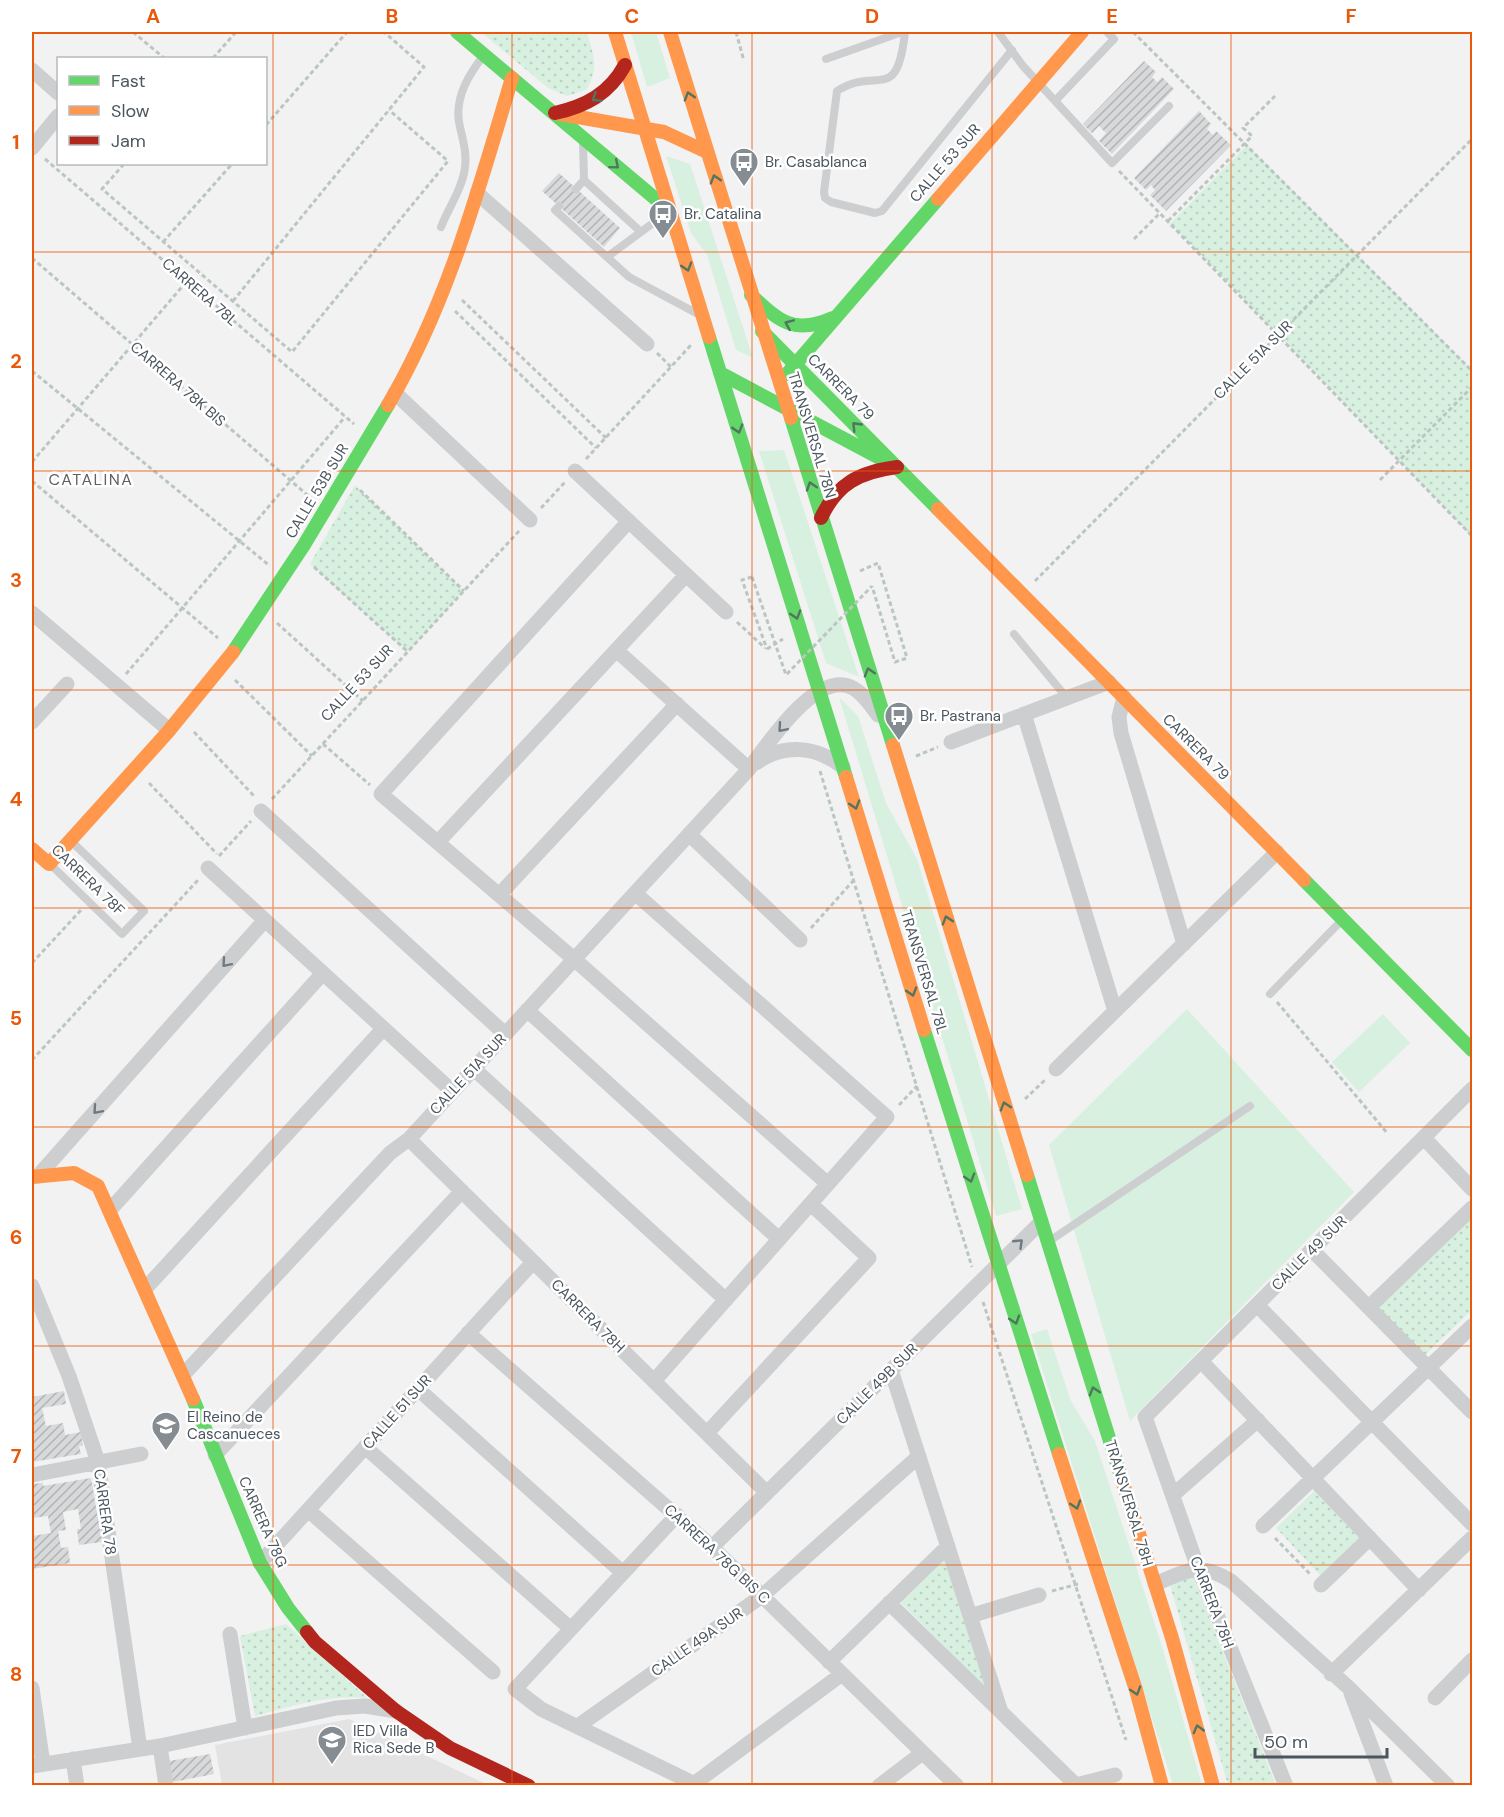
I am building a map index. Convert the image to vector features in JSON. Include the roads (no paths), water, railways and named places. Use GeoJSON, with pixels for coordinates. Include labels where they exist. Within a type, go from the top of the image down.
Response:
{"type":"FeatureCollection","features":[{"type":"Feature","properties":{"kind":"street"},"geometry":{"type":"LineString","coordinates":[[458,32],[670,211]]}},
{"type":"Feature","properties":{"kind":"street"},"geometry":{"type":"LineString","coordinates":[[615,32],[819,689],[834,685],[851,686],[867,700],[887,728],[1041,1222]]}},
{"type":"Feature","properties":{"kind":"street","name":"TRANSVERSAL 78N"},"geometry":{"type":"LineString","coordinates":[[670,32],[887,728]]}},
{"type":"Feature","properties":{"kind":"street","name":"CALLE 53 SUR"},"geometry":{"type":"LineString","coordinates":[[778,384],[1082,32]]}},
{"type":"Feature","properties":{"kind":"street"},"geometry":{"type":"LineString","coordinates":[[555,113],[580,107],[599,98],[612,86],[625,65]]}},
{"type":"Feature","properties":{"kind":"street"},"geometry":{"type":"LineString","coordinates":[[32,70],[57,92]]}},
{"type":"Feature","properties":{"kind":"street","name":"CALLE 53B SUR"},"geometry":{"type":"LineString","coordinates":[[50,864],[180,718],[233,651],[283,577],[395,393],[429,331],[445,292],[512,78]]}},
{"type":"Feature","properties":{"kind":"street"},"geometry":{"type":"LineString","coordinates":[[555,113],[673,135],[707,152]]}},
{"type":"Feature","properties":{"kind":"street"},"geometry":{"type":"LineString","coordinates":[[32,148],[57,117]]}},
{"type":"Feature","properties":{"kind":"street"},"geometry":{"type":"LineString","coordinates":[[477,193],[647,344]]}},
{"type":"Feature","properties":{"kind":"street"},"geometry":{"type":"LineString","coordinates":[[751,295],[771,314],[791,326],[808,328],[834,318]]}},
{"type":"Feature","properties":{"kind":"street","name":"CARRERA 79"},"geometry":{"type":"LineString","coordinates":[[762,330],[1473,1050]]}},
{"type":"Feature","properties":{"kind":"street","name":"CARRERA 79"},"geometry":{"type":"LineString","coordinates":[[720,373],[897,467]]}},
{"type":"Feature","properties":{"kind":"street"},"geometry":{"type":"LineString","coordinates":[[395,393],[530,520]]}},
{"type":"Feature","properties":{"kind":"street"},"geometry":{"type":"LineString","coordinates":[[821,518],[836,492],[847,481],[866,472],[897,467]]}},
{"type":"Feature","properties":{"kind":"street"},"geometry":{"type":"LineString","coordinates":[[575,471],[726,612]]}},
{"type":"Feature","properties":{"kind":"street"},"geometry":{"type":"LineString","coordinates":[[629,521],[381,794],[574,959],[828,1184]]}},
{"type":"Feature","properties":{"kind":"street"},"geometry":{"type":"LineString","coordinates":[[438,842],[686,574]]}},
{"type":"Feature","properties":{"kind":"street"},"geometry":{"type":"LineString","coordinates":[[32,614],[169,730]]}},
{"type":"Feature","properties":{"kind":"street"},"geometry":{"type":"LineString","coordinates":[[616,650],[749,769]]}},
{"type":"Feature","properties":{"kind":"street"},"geometry":{"type":"LineString","coordinates":[[951,742],[1109,682]]}},
{"type":"Feature","properties":{"kind":"street"},"geometry":{"type":"LineString","coordinates":[[32,722],[68,684]]}},
{"type":"Feature","properties":{"kind":"street","name":"TRANSVERSAL 78L"},"geometry":{"type":"LineString","coordinates":[[819,689],[997,1264]]}},
{"type":"Feature","properties":{"kind":"street","name":"CALLE 51A SUR"},"geometry":{"type":"LineString","coordinates":[[183,1376],[390,1153],[409,1139],[749,769],[782,726],[819,689]]}},
{"type":"Feature","properties":{"kind":"street"},"geometry":{"type":"LineString","coordinates":[[1124,697],[1119,717],[1123,741],[1184,944]]}},
{"type":"Feature","properties":{"kind":"street"},"geometry":{"type":"LineString","coordinates":[[499,895],[677,705]]}},
{"type":"Feature","properties":{"kind":"street"},"geometry":{"type":"LineString","coordinates":[[1023,714],[1115,1011]]}},
{"type":"Feature","properties":{"kind":"street","name":"CALLE 51A SUR"},"geometry":{"type":"LineString","coordinates":[[749,769],[768,756],[791,749],[814,751],[843,767]]}},
{"type":"Feature","properties":{"kind":"street"},"geometry":{"type":"LineString","coordinates":[[263,809],[505,1034]]}},
{"type":"Feature","properties":{"kind":"street"},"geometry":{"type":"LineString","coordinates":[[689,834],[800,940]]}},
{"type":"Feature","properties":{"kind":"street","name":"CARRERA 78F"},"geometry":{"type":"LineString","coordinates":[[32,849],[50,864]]}},
{"type":"Feature","properties":{"kind":"street"},"geometry":{"type":"LineString","coordinates":[[1056,1069],[1277,852]]}},
{"type":"Feature","properties":{"kind":"street"},"geometry":{"type":"LineString","coordinates":[[208,868],[452,1091]]}},
{"type":"Feature","properties":{"kind":"street"},"geometry":{"type":"LineString","coordinates":[[635,893],[887,1117],[654,1381]]}},
{"type":"Feature","properties":{"kind":"street"},"geometry":{"type":"LineString","coordinates":[[35,1176],[265,920]]}},
{"type":"Feature","properties":{"kind":"street"},"geometry":{"type":"LineString","coordinates":[[110,1210],[322,973]]}},
{"type":"Feature","properties":{"kind":"street"},"geometry":{"type":"LineString","coordinates":[[527,1010],[779,1239]]}},
{"type":"Feature","properties":{"kind":"street"},"geometry":{"type":"LineString","coordinates":[[145,1289],[383,1029]]}},
{"type":"Feature","properties":{"kind":"street"},"geometry":{"type":"LineString","coordinates":[[473,1068],[726,1300]]}},
{"type":"Feature","properties":{"kind":"street","name":"CALLE 49 SUR"},"geometry":{"type":"LineString","coordinates":[[1145,1417],[1473,1089]]}},
{"type":"Feature","properties":{"kind":"street"},"geometry":{"type":"LineString","coordinates":[[1424,1138],[1473,1189]]}},
{"type":"Feature","properties":{"kind":"street","name":"CARRERA 78H"},"geometry":{"type":"LineString","coordinates":[[409,1139],[767,1493]]}},
{"type":"Feature","properties":{"kind":"street","name":"CARRERA 78G"},"geometry":{"type":"LineString","coordinates":[[35,1176],[72,1171],[84,1174],[98,1186],[183,1376],[260,1563],[288,1608],[315,1642],[396,1712],[450,1748],[529,1785]]}},
{"type":"Feature","properties":{"kind":"street"},"geometry":{"type":"LineString","coordinates":[[214,1455],[462,1191]]}},
{"type":"Feature","properties":{"kind":"street"},"geometry":{"type":"LineString","coordinates":[[707,1433],[869,1258],[811,1204]]}},
{"type":"Feature","properties":{"kind":"street"},"geometry":{"type":"LineString","coordinates":[[1369,1307],[1473,1208]]}},
{"type":"Feature","properties":{"kind":"street","name":"CALLE 49B SUR"},"geometry":{"type":"LineString","coordinates":[[712,1547],[1041,1222]]}},
{"type":"Feature","properties":{"kind":"street","name":"TRANSVERSAL 78H"},"geometry":{"type":"LineString","coordinates":[[1041,1222],[1155,1584],[1191,1702],[1213,1785]]}},
{"type":"Feature","properties":{"kind":"street"},"geometry":{"type":"LineString","coordinates":[[1312,1250],[1473,1412]]}},
{"type":"Feature","properties":{"kind":"street","name":"CALLE 51 SUR"},"geometry":{"type":"LineString","coordinates":[[260,1563],[533,1262]]}},
{"type":"Feature","properties":{"kind":"street"},"geometry":{"type":"LineString","coordinates":[[997,1264],[1136,1690],[1162,1785]]}},
{"type":"Feature","properties":{"kind":"street","name":"CARRERA 78"},"geometry":{"type":"LineString","coordinates":[[32,1286],[69,1376],[98,1462],[140,1749]]}},
{"type":"Feature","properties":{"kind":"street"},"geometry":{"type":"LineString","coordinates":[[1257,1305],[1473,1524]]}},
{"type":"Feature","properties":{"kind":"street"},"geometry":{"type":"LineString","coordinates":[[1263,1526],[1473,1326]]}},
{"type":"Feature","properties":{"kind":"street","name":"CARRERA 78G BIS C"},"geometry":{"type":"LineString","coordinates":[[468,1333],[712,1547],[921,1754],[957,1785]]}},
{"type":"Feature","properties":{"kind":"street"},"geometry":{"type":"LineString","coordinates":[[1201,1361],[1419,1590]]}},
{"type":"Feature","properties":{"kind":"street"},"geometry":{"type":"LineString","coordinates":[[891,1370],[1001,1712]]}},
{"type":"Feature","properties":{"kind":"street"},"geometry":{"type":"LineString","coordinates":[[418,1389],[623,1573]]}},
{"type":"Feature","properties":{"kind":"street","name":"CARRERA 78H"},"geometry":{"type":"LineString","coordinates":[[1145,1417],[1198,1568],[1286,1785]]}},
{"type":"Feature","properties":{"kind":"street"},"geometry":{"type":"LineString","coordinates":[[1173,1495],[1258,1420]]}},
{"type":"Feature","properties":{"kind":"street"},"geometry":{"type":"LineString","coordinates":[[365,1447],[571,1629]]}},
{"type":"Feature","properties":{"kind":"street"},"geometry":{"type":"LineString","coordinates":[[32,1475],[141,1454]]}},
{"type":"Feature","properties":{"kind":"street","name":"CALLE 49A SUR"},"geometry":{"type":"LineString","coordinates":[[578,1726],[762,1596],[919,1456]]}},
{"type":"Feature","properties":{"kind":"street"},"geometry":{"type":"LineString","coordinates":[[308,1510],[493,1672]]}},
{"type":"Feature","properties":{"kind":"street"},"geometry":{"type":"LineString","coordinates":[[677,1515],[515,1689],[541,1709],[697,1784],[842,1674]]}},
{"type":"Feature","properties":{"kind":"street"},"geometry":{"type":"LineString","coordinates":[[1321,1585],[1370,1538]]}},
{"type":"Feature","properties":{"kind":"street"},"geometry":{"type":"LineString","coordinates":[[1331,1674],[1473,1538]]}},
{"type":"Feature","properties":{"kind":"street"},"geometry":{"type":"LineString","coordinates":[[830,1662],[948,1546]]}},
{"type":"Feature","properties":{"kind":"street"},"geometry":{"type":"LineString","coordinates":[[1155,1584],[1198,1568],[1218,1573],[1236,1585],[1349,1688],[1448,1785]]}},
{"type":"Feature","properties":{"kind":"street"},"geometry":{"type":"LineString","coordinates":[[970,1616],[1039,1595]]}},
{"type":"Feature","properties":{"kind":"street"},"geometry":{"type":"LineString","coordinates":[[889,1603],[1076,1785],[1115,1775]]}},
{"type":"Feature","properties":{"kind":"street"},"geometry":{"type":"LineString","coordinates":[[230,1634],[245,1728]]}},
{"type":"Feature","properties":{"kind":"street"},"geometry":{"type":"LineString","coordinates":[[1435,1698],[1473,1660]]}},
{"type":"Feature","properties":{"kind":"street"},"geometry":{"type":"LineString","coordinates":[[32,1688],[37,1765],[160,1746],[350,1706],[396,1712]]}},
{"type":"Feature","properties":{"kind":"street"},"geometry":{"type":"LineString","coordinates":[[1349,1688],[1386,1785]]}},
{"type":"Feature","properties":{"kind":"street"},"geometry":{"type":"LineString","coordinates":[[160,1746],[166,1785]]}},
{"type":"Feature","properties":{"kind":"street"},"geometry":{"type":"LineString","coordinates":[[879,1785],[921,1754]]}},
{"type":"Feature","properties":{"kind":"street"},"geometry":{"type":"LineString","coordinates":[[73,1759],[77,1785]]}},
{"type":"Feature","properties":{"kind":"lane"},"geometry":{"type":"LineString","coordinates":[[826,59],[903,32],[902,62],[895,73],[884,80],[844,86],[837,91],[825,198],[831,202],[875,213],[882,211],[1012,51]]}},
{"type":"Feature","properties":{"kind":"lane"},"geometry":{"type":"LineString","coordinates":[[998,32],[1038,82],[1112,163],[1169,106]]}},
{"type":"Feature","properties":{"kind":"lane"},"geometry":{"type":"LineString","coordinates":[[1055,101],[1114,39],[1107,32]]}},
{"type":"Feature","properties":{"kind":"lane"},"geometry":{"type":"LineString","coordinates":[[441,227],[465,170],[466,151],[458,120],[460,94],[473,69],[484,55]]}},
{"type":"Feature","properties":{"kind":"lane"},"geometry":{"type":"LineString","coordinates":[[576,189],[584,180],[583,138]]}},
{"type":"Feature","properties":{"kind":"lane"},"geometry":{"type":"LineString","coordinates":[[584,180],[641,232]]}},
{"type":"Feature","properties":{"kind":"lane"},"geometry":{"type":"LineString","coordinates":[[559,206],[555,210],[629,277],[705,323]]}},
{"type":"Feature","properties":{"kind":"lane"},"geometry":{"type":"LineString","coordinates":[[607,257],[670,211]]}},
{"type":"Feature","properties":{"kind":"lane"},"geometry":{"type":"LineString","coordinates":[[1014,634],[1067,698]]}},
{"type":"Feature","properties":{"kind":"lane","name":"CARRERA 78F"},"geometry":{"type":"LineString","coordinates":[[50,864],[122,934],[144,911],[71,840]]}},
{"type":"Feature","properties":{"kind":"lane"},"geometry":{"type":"LineString","coordinates":[[1270,994],[1343,919]]}},
{"type":"Feature","properties":{"kind":"lane"},"geometry":{"type":"LineString","coordinates":[[1048,1243],[1250,1106]]}},
{"type":"Feature","properties":{"kind":"place","name":"Br. Casablanca"},"geometry":{"type":"Point","coordinates":[744,188]}},
{"type":"Feature","properties":{"kind":"place","name":"Br. Catalina"},"geometry":{"type":"Point","coordinates":[663,240]}},
{"type":"Feature","properties":{"kind":"place","name":"Br. Pastrana"},"geometry":{"type":"Point","coordinates":[899,742]}},
{"type":"Feature","properties":{"kind":"place","name":"El Reino de Cascanueces"},"geometry":{"type":"Point","coordinates":[166,1452]}},
{"type":"Feature","properties":{"kind":"place","name":"IED Villa Rica Sede B"},"geometry":{"type":"Point","coordinates":[332,1766]}},
{"type":"Feature","properties":{"kind":"district","name":"CATALINA"},"geometry":{"type":"Point","coordinates":[91,479]}}]}
